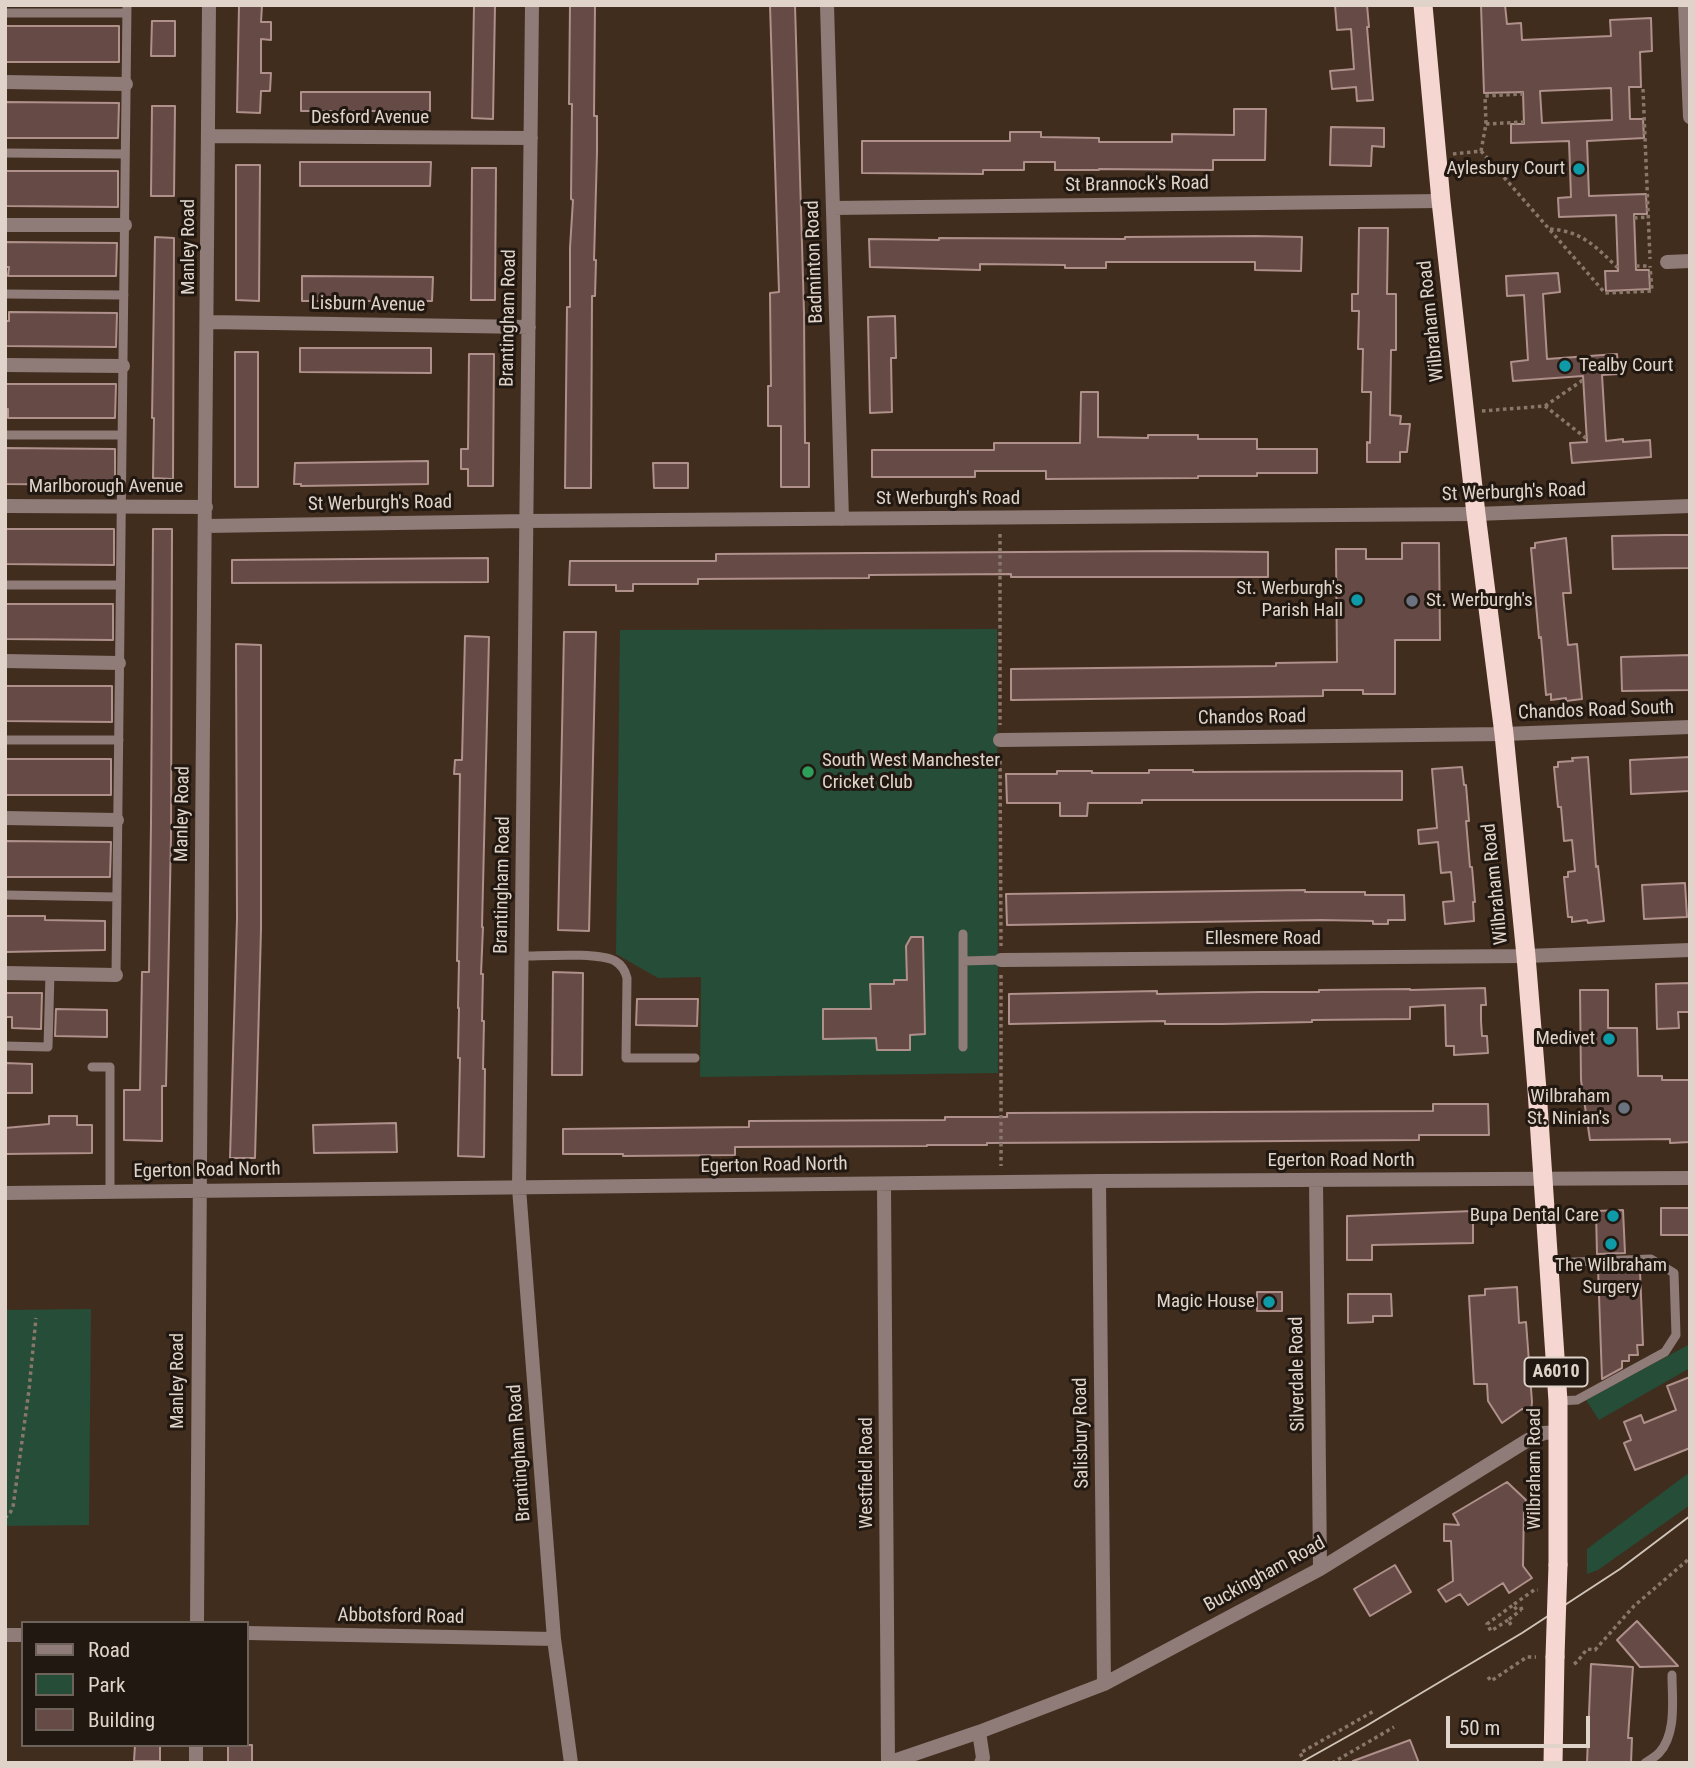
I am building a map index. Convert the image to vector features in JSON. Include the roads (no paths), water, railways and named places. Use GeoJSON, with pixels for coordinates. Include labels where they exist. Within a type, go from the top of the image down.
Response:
{"type":"FeatureCollection","features":[{"type":"Feature","properties":{"kind":"highway","name":"Wilbraham Road"},"geometry":{"type":"LineString","coordinates":[[1423,5],[1441,201],[1504,734],[1544,1180],[1558,1401],[1558,1565],[1549,1660],[1553,1763]]}},
{"type":"Feature","properties":{"kind":"street","name":"Manley Road"},"geometry":{"type":"LineString","coordinates":[[197,1621],[198,1190],[209,5]]}},
{"type":"Feature","properties":{"kind":"street","name":"Brantingham Road"},"geometry":{"type":"LineString","coordinates":[[532,5],[519,1188],[554,1639],[571,1763]]}},
{"type":"Feature","properties":{"kind":"street","name":"Badminton Road"},"geometry":{"type":"LineString","coordinates":[[828,5],[842,519]]}},
{"type":"Feature","properties":{"kind":"street"},"geometry":{"type":"LineString","coordinates":[[1685,5],[1690,117]]}},
{"type":"Feature","properties":{"kind":"street"},"geometry":{"type":"LineString","coordinates":[[5,82],[126,84]]}},
{"type":"Feature","properties":{"kind":"street","name":"Desford Avenue"},"geometry":{"type":"LineString","coordinates":[[208,136],[531,138]]}},
{"type":"Feature","properties":{"kind":"street","name":"St Brannock's Road"},"geometry":{"type":"LineString","coordinates":[[833,208],[1441,201]]}},
{"type":"Feature","properties":{"kind":"street"},"geometry":{"type":"LineString","coordinates":[[5,225],[125,225]]}},
{"type":"Feature","properties":{"kind":"street"},"geometry":{"type":"LineString","coordinates":[[1667,262],[1690,261]]}},
{"type":"Feature","properties":{"kind":"street","name":"Lisburn Avenue"},"geometry":{"type":"LineString","coordinates":[[208,322],[528,327]]}},
{"type":"Feature","properties":{"kind":"street"},"geometry":{"type":"LineString","coordinates":[[5,365],[123,366]]}},
{"type":"Feature","properties":{"kind":"street","name":"Marlborough Avenue"},"geometry":{"type":"LineString","coordinates":[[5,506],[206,507]]}},
{"type":"Feature","properties":{"kind":"street","name":"St Werburgh's Road"},"geometry":{"type":"LineString","coordinates":[[206,526],[1476,514],[1690,506]]}},
{"type":"Feature","properties":{"kind":"street"},"geometry":{"type":"LineString","coordinates":[[5,661],[119,663]]}},
{"type":"Feature","properties":{"kind":"street","name":"Chandos Road South"},"geometry":{"type":"LineString","coordinates":[[1504,734],[1690,727]]}},
{"type":"Feature","properties":{"kind":"street","name":"Chandos Road"},"geometry":{"type":"LineString","coordinates":[[1000,740],[1504,734]]}},
{"type":"Feature","properties":{"kind":"street"},"geometry":{"type":"LineString","coordinates":[[5,818],[117,820]]}},
{"type":"Feature","properties":{"kind":"street","name":"Ellesmere Road"},"geometry":{"type":"LineString","coordinates":[[1001,960],[1526,956],[1690,950]]}},
{"type":"Feature","properties":{"kind":"street"},"geometry":{"type":"LineString","coordinates":[[5,973],[116,975]]}},
{"type":"Feature","properties":{"kind":"street","name":"Egerton Road North"},"geometry":{"type":"LineString","coordinates":[[5,1193],[1098,1181],[1690,1178]]}},
{"type":"Feature","properties":{"kind":"street","name":"Silverdale Road"},"geometry":{"type":"LineString","coordinates":[[1316,1180],[1320,1569]]}},
{"type":"Feature","properties":{"kind":"street","name":"Salisbury Road"},"geometry":{"type":"LineString","coordinates":[[1098,1181],[1104,1684]]}},
{"type":"Feature","properties":{"kind":"street","name":"Westfield Road"},"geometry":{"type":"LineString","coordinates":[[884,1184],[888,1763]]}},
{"type":"Feature","properties":{"kind":"street","name":"Buckingham Road"},"geometry":{"type":"LineString","coordinates":[[888,1763],[979,1732],[1104,1684],[1320,1569],[1528,1440],[1544,1433],[1558,1432]]}},
{"type":"Feature","properties":{"kind":"street","name":"Abbotsford Road"},"geometry":{"type":"LineString","coordinates":[[248,1633],[554,1639]]}},
{"type":"Feature","properties":{"kind":"street"},"geometry":{"type":"LineString","coordinates":[[979,1732],[983,1759],[981,1763]]}},
{"type":"Feature","properties":{"kind":"lane"},"geometry":{"type":"LineString","coordinates":[[5,13],[127,9],[116,975]]}},
{"type":"Feature","properties":{"kind":"lane"},"geometry":{"type":"LineString","coordinates":[[5,153],[125,154]]}},
{"type":"Feature","properties":{"kind":"lane"},"geometry":{"type":"LineString","coordinates":[[5,293],[124,295]]}},
{"type":"Feature","properties":{"kind":"lane"},"geometry":{"type":"LineString","coordinates":[[5,435],[122,435]]}},
{"type":"Feature","properties":{"kind":"lane"},"geometry":{"type":"LineString","coordinates":[[5,585],[120,585]]}},
{"type":"Feature","properties":{"kind":"lane"},"geometry":{"type":"LineString","coordinates":[[5,740],[119,740]]}},
{"type":"Feature","properties":{"kind":"lane"},"geometry":{"type":"LineString","coordinates":[[5,895],[117,897]]}},
{"type":"Feature","properties":{"kind":"lane"},"geometry":{"type":"LineString","coordinates":[[963,934],[963,1046]]}},
{"type":"Feature","properties":{"kind":"lane"},"geometry":{"type":"LineString","coordinates":[[522,956],[600,956],[615,961],[625,971],[626,978],[626,1058],[695,1058]]}},
{"type":"Feature","properties":{"kind":"lane"},"geometry":{"type":"LineString","coordinates":[[963,961],[1001,960]]}},
{"type":"Feature","properties":{"kind":"lane"},"geometry":{"type":"LineString","coordinates":[[5,1046],[48,1047],[50,973]]}},
{"type":"Feature","properties":{"kind":"lane"},"geometry":{"type":"LineString","coordinates":[[92,1067],[110,1067],[110,1191]]}},
{"type":"Feature","properties":{"kind":"lane"},"geometry":{"type":"LineString","coordinates":[[1549,1263],[1651,1259],[1674,1273],[1676,1335],[1665,1352],[1577,1400],[1558,1401]]}},
{"type":"Feature","properties":{"kind":"lane"},"geometry":{"type":"LineString","coordinates":[[1645,1763],[1658,1755],[1670,1731],[1672,1675]]}},
{"type":"Feature","properties":{"kind":"tram line"},"geometry":{"type":"LineString","coordinates":[[1300,1763],[1522,1633],[1620,1569],[1690,1516]]}},
{"type":"Feature","properties":{"kind":"place","name":"Aylesbury Court"},"geometry":{"type":"Point","coordinates":[1579,169]}},
{"type":"Feature","properties":{"kind":"place","name":"Tealby Court"},"geometry":{"type":"Point","coordinates":[1565,366]}},
{"type":"Feature","properties":{"kind":"place","name":"St. Werburgh's Parish Hall"},"geometry":{"type":"Point","coordinates":[1357,600]}},
{"type":"Feature","properties":{"kind":"place","name":"St. Werburgh's"},"geometry":{"type":"Point","coordinates":[1412,601]}},
{"type":"Feature","properties":{"kind":"place","name":"South West Manchester Cricket Club"},"geometry":{"type":"Point","coordinates":[808,772]}},
{"type":"Feature","properties":{"kind":"place","name":"Medivet"},"geometry":{"type":"Point","coordinates":[1609,1039]}},
{"type":"Feature","properties":{"kind":"place","name":"Wilbraham St. Ninian's"},"geometry":{"type":"Point","coordinates":[1624,1108]}},
{"type":"Feature","properties":{"kind":"place","name":"Bupa Dental Care"},"geometry":{"type":"Point","coordinates":[1613,1216]}},
{"type":"Feature","properties":{"kind":"place","name":"The Wilbraham Surgery"},"geometry":{"type":"Point","coordinates":[1611,1244]}},
{"type":"Feature","properties":{"kind":"place","name":"Magic House"},"geometry":{"type":"Point","coordinates":[1269,1302]}}]}
